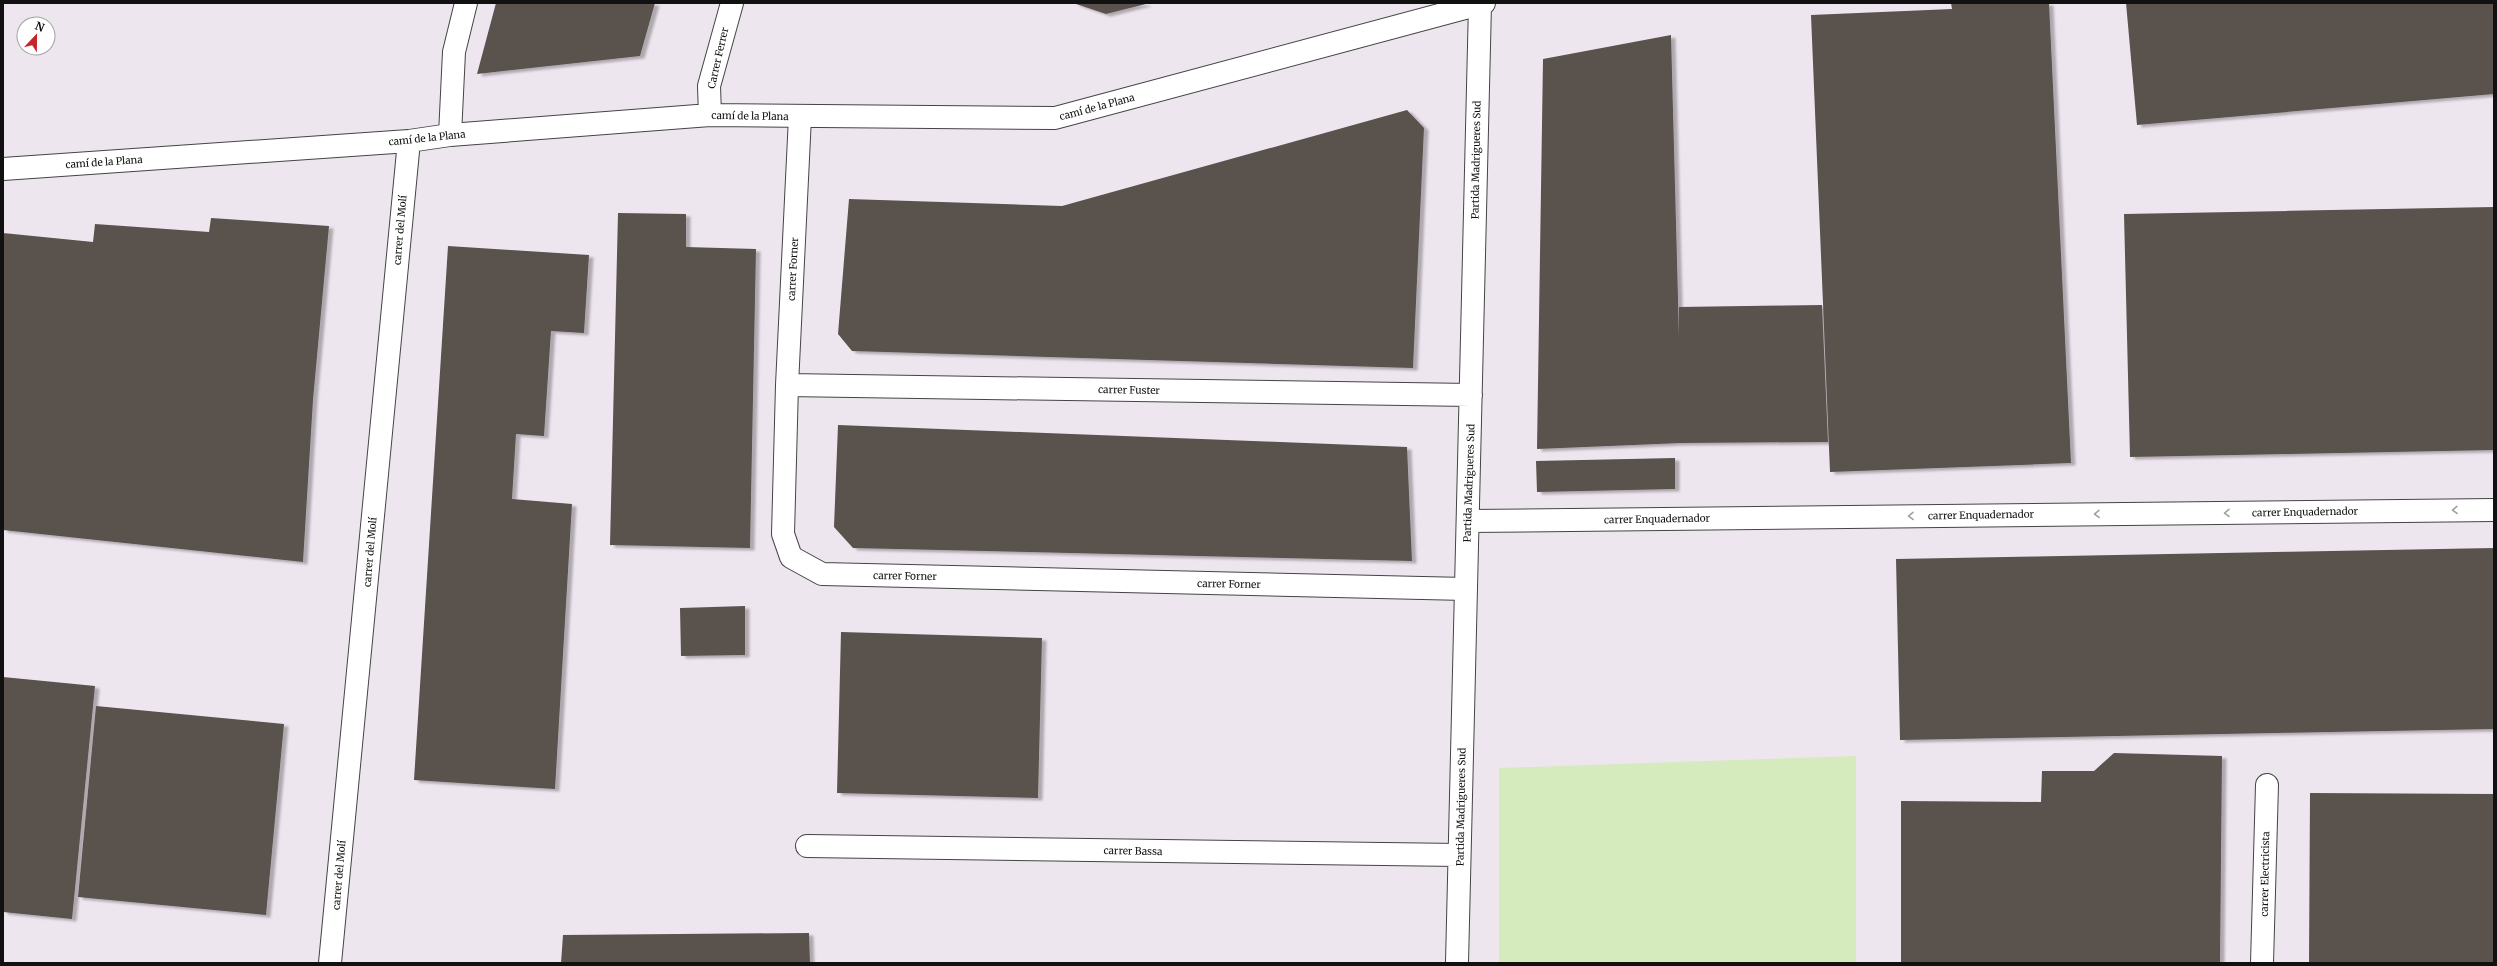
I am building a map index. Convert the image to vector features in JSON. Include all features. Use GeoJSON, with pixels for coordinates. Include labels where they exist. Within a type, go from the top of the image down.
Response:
{"type":"FeatureCollection","features":[{"type":"Feature","properties":{"kind":"street"},"geometry":{"type":"LineString","coordinates":[[450,135],[454,52],[466,3]]}},
{"type":"Feature","properties":{"kind":"street","name":"Carrer Ferrer"},"geometry":{"type":"LineString","coordinates":[[710,115],[709,86],[732,3]]}},
{"type":"Feature","properties":{"kind":"street","name":"camí de la Plana"},"geometry":{"type":"LineString","coordinates":[[3,169],[409,141],[450,135],[710,115],[800,117],[1055,118],[1482,4]]}},
{"type":"Feature","properties":{"kind":"street","name":"Partida Madrigueres Sud"},"geometry":{"type":"LineString","coordinates":[[1457,963],[1482,4]]}},
{"type":"Feature","properties":{"kind":"street","name":"carrer Forner"},"geometry":{"type":"LineString","coordinates":[[800,117],[787,385],[783,534],[791,557],[822,574],[1466,590]]}},
{"type":"Feature","properties":{"kind":"street","name":"carrer del Molí"},"geometry":{"type":"LineString","coordinates":[[330,963],[409,141]]}},
{"type":"Feature","properties":{"kind":"street","name":"carrer Fuster"},"geometry":{"type":"LineString","coordinates":[[787,385],[1471,395]]}},
{"type":"Feature","properties":{"kind":"street","name":"carrer Enquadernador"},"geometry":{"type":"LineString","coordinates":[[1468,521],[2494,510]]}},
{"type":"Feature","properties":{"kind":"street","name":"carrer Electricista"},"geometry":{"type":"LineString","coordinates":[[2262,963],[2267,785]]}},
{"type":"Feature","properties":{"kind":"street","name":"carrer Bassa"},"geometry":{"type":"LineString","coordinates":[[807,846],[1459,855]]}},
{"type":"Feature","properties":{"kind":"shaded area"},"geometry":{"type":"Polygon","coordinates":[[[3,3],[2494,3],[2494,963],[3,963],[3,3]]]}},
{"type":"Feature","properties":{"kind":"green space"},"geometry":{"type":"Polygon","coordinates":[[[1856,756],[1856,963],[1499,963],[1499,768],[1856,756]]]}},
{"type":"Feature","properties":{"kind":"building"},"geometry":{"type":"Polygon","coordinates":[[[496,3],[655,3],[640,56],[477,74],[496,3]]]}},
{"type":"Feature","properties":{"kind":"building"},"geometry":{"type":"Polygon","coordinates":[[[1073,3],[1146,3],[1146,4],[1106,14],[1073,3]]]}},
{"type":"Feature","properties":{"kind":"building"},"geometry":{"type":"Polygon","coordinates":[[[1951,3],[2049,3],[2071,463],[1830,472],[1811,15],[1952,9],[1951,3]]]}},
{"type":"Feature","properties":{"kind":"building"},"geometry":{"type":"Polygon","coordinates":[[[2126,3],[2494,3],[2494,94],[2137,125],[2126,3]]]}},
{"type":"Feature","properties":{"kind":"building"},"geometry":{"type":"Polygon","coordinates":[[[1671,35],[1679,336],[1679,307],[1822,305],[1828,442],[1681,443],[1537,449],[1543,59],[1671,35]]]}},
{"type":"Feature","properties":{"kind":"building"},"geometry":{"type":"Polygon","coordinates":[[[1407,110],[1424,128],[1413,368],[852,351],[838,334],[849,199],[1062,206],[1407,110]]]}},
{"type":"Feature","properties":{"kind":"building"},"geometry":{"type":"Polygon","coordinates":[[[2494,207],[2494,450],[2130,457],[2124,214],[2494,207]]]}},
{"type":"Feature","properties":{"kind":"building"},"geometry":{"type":"Polygon","coordinates":[[[618,213],[686,214],[686,247],[756,249],[750,548],[610,545],[618,213]]]}},
{"type":"Feature","properties":{"kind":"building"},"geometry":{"type":"Polygon","coordinates":[[[211,218],[329,226],[313,400],[303,562],[3,530],[3,233],[93,242],[95,224],[209,232],[211,218]]]}},
{"type":"Feature","properties":{"kind":"building"},"geometry":{"type":"Polygon","coordinates":[[[448,246],[589,255],[584,333],[551,331],[544,436],[516,434],[512,499],[572,504],[555,789],[414,780],[448,246]]]}},
{"type":"Feature","properties":{"kind":"building"},"geometry":{"type":"Polygon","coordinates":[[[838,425],[1407,447],[1412,561],[853,548],[834,527],[838,425]]]}},
{"type":"Feature","properties":{"kind":"building"},"geometry":{"type":"Polygon","coordinates":[[[1675,458],[1675,489],[1537,492],[1536,461],[1675,458]]]}},
{"type":"Feature","properties":{"kind":"building"},"geometry":{"type":"Polygon","coordinates":[[[2494,548],[2494,729],[1900,740],[1896,559],[2494,548]]]}},
{"type":"Feature","properties":{"kind":"building"},"geometry":{"type":"Polygon","coordinates":[[[745,606],[745,655],[681,656],[680,608],[745,606]]]}},
{"type":"Feature","properties":{"kind":"building"},"geometry":{"type":"Polygon","coordinates":[[[841,632],[1042,638],[1038,798],[837,793],[841,632]]]}},
{"type":"Feature","properties":{"kind":"building"},"geometry":{"type":"Polygon","coordinates":[[[3,677],[95,686],[72,919],[3,912],[3,677]]]}},
{"type":"Feature","properties":{"kind":"building"},"geometry":{"type":"Polygon","coordinates":[[[96,706],[284,724],[266,915],[78,897],[96,706]]]}},
{"type":"Feature","properties":{"kind":"building"},"geometry":{"type":"Polygon","coordinates":[[[2114,753],[2222,756],[2220,963],[1901,963],[1901,801],[2041,802],[2042,771],[2094,771],[2114,753]]]}},
{"type":"Feature","properties":{"kind":"building"},"geometry":{"type":"Polygon","coordinates":[[[2310,793],[2494,794],[2494,963],[2309,963],[2310,793]]]}},
{"type":"Feature","properties":{"kind":"building"},"geometry":{"type":"Polygon","coordinates":[[[809,933],[810,963],[561,963],[563,935],[809,933]]]}}]}
